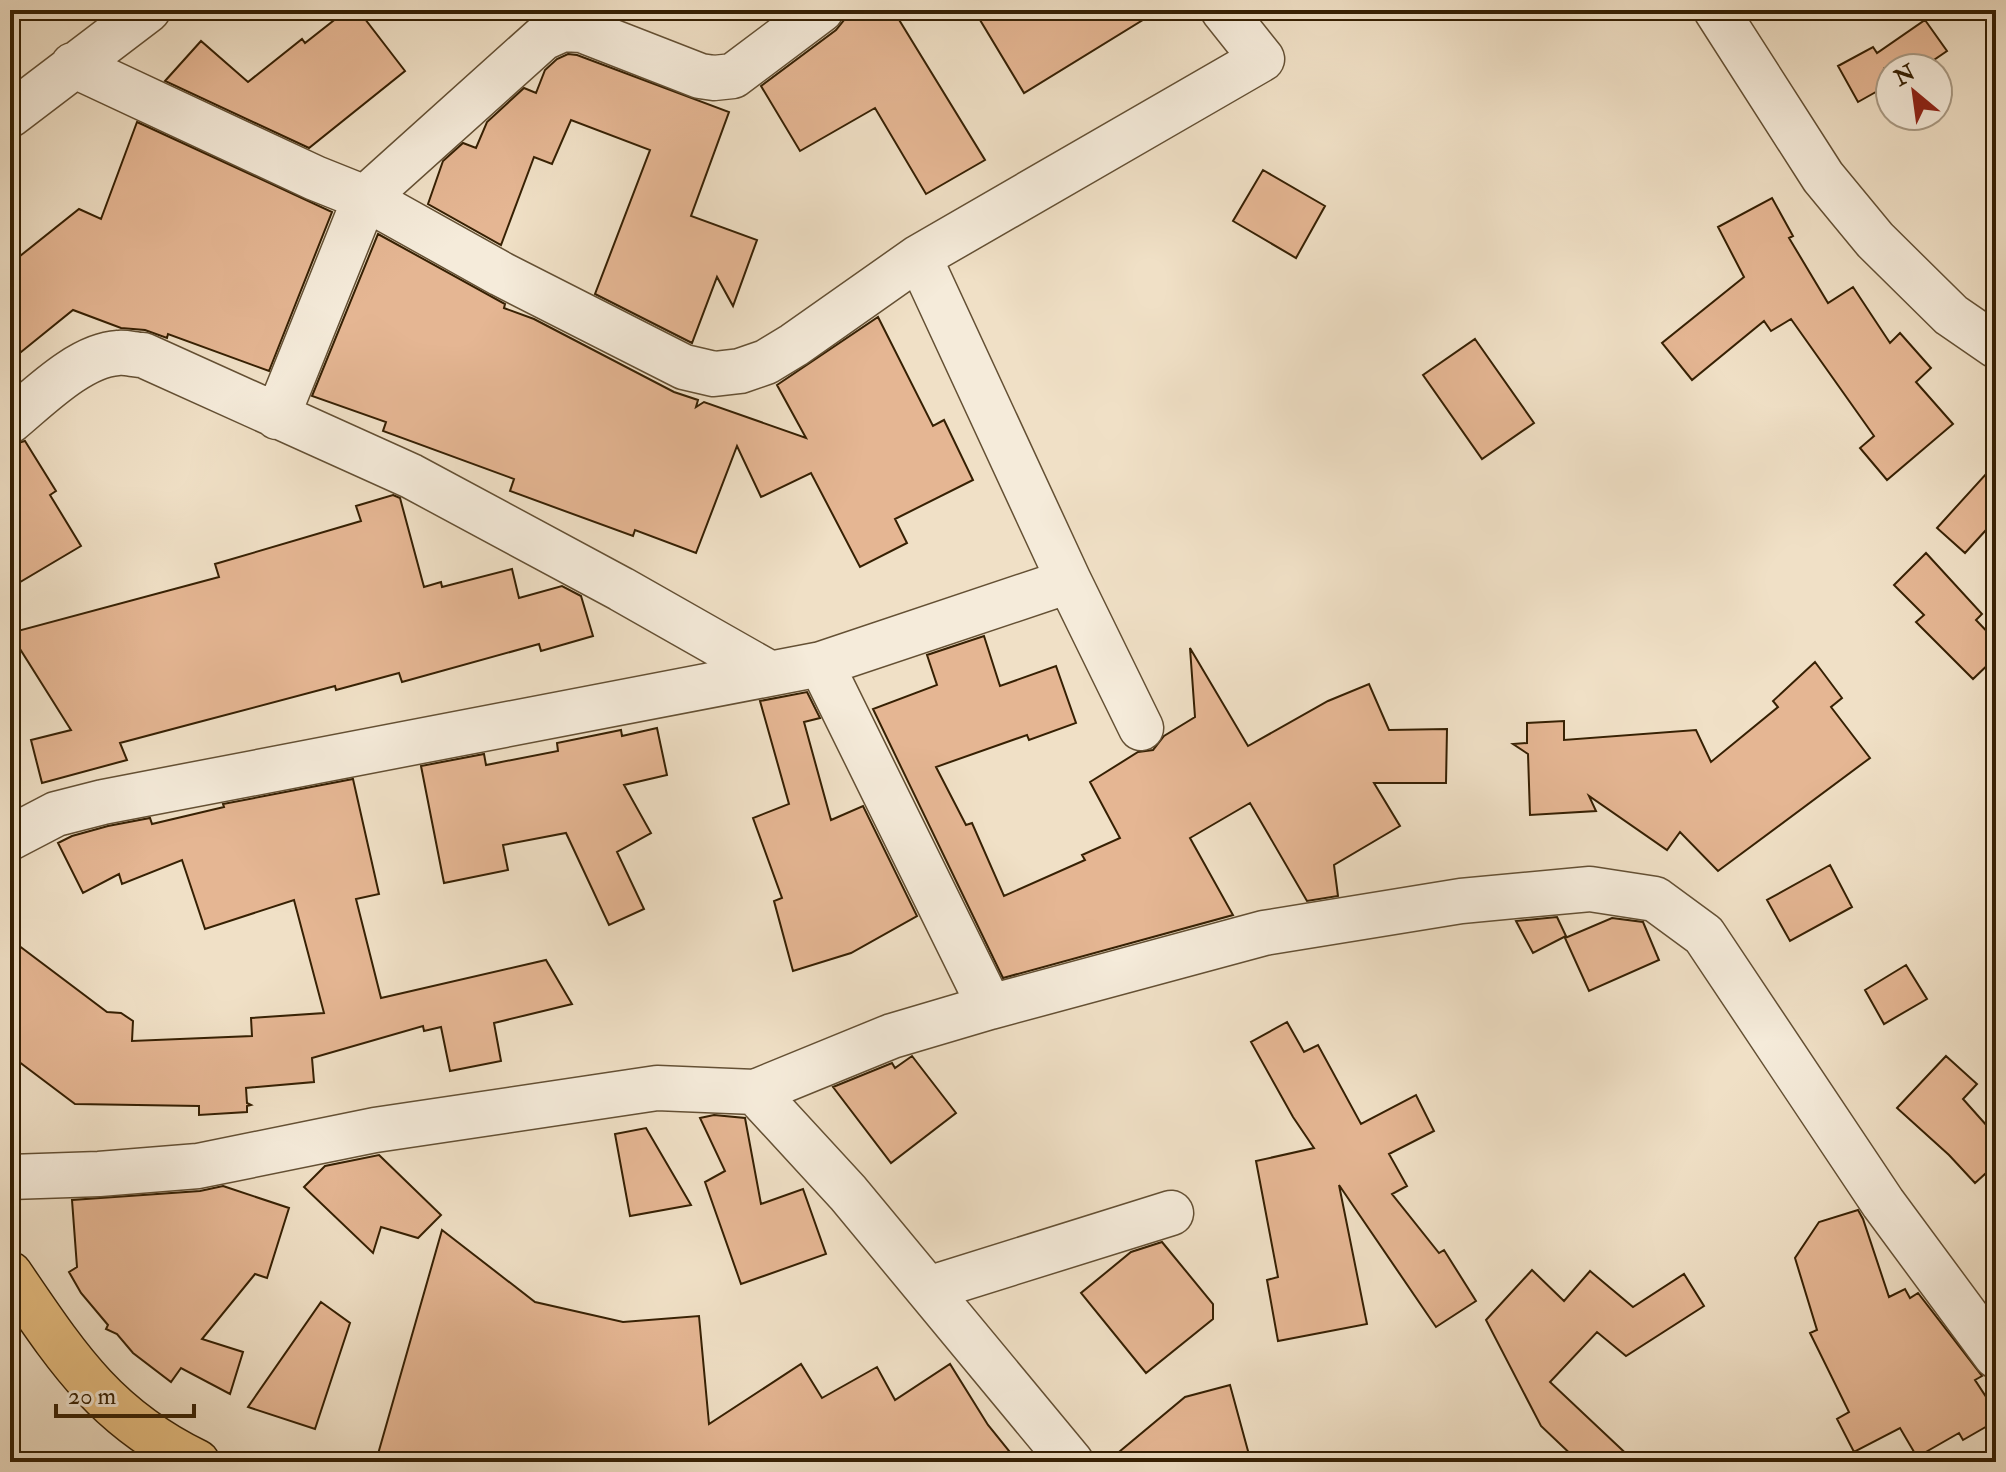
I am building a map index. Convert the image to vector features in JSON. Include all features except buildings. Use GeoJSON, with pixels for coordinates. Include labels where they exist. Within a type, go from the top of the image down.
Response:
{"type":"FeatureCollection","features":[{"type":"Feature","properties":{"kind":"main road"},"geometry":{"type":"LineString","coordinates":[[10,1274],[96,1392],[145,1431],[197,1462]]}},
{"type":"Feature","properties":{"kind":"street"},"geometry":{"type":"LineString","coordinates":[[10,115],[148,10]]}},
{"type":"Feature","properties":{"kind":"street"},"geometry":{"type":"LineString","coordinates":[[277,417],[365,198],[543,38],[563,29],[582,30],[700,76],[714,78],[733,76],[821,10]]}},
{"type":"Feature","properties":{"kind":"street"},"geometry":{"type":"LineString","coordinates":[[73,65],[315,178],[365,198],[501,274],[684,367],[714,374],[740,371],[766,362],[919,257],[1262,59],[1223,10]]}},
{"type":"Feature","properties":{"kind":"street"},"geometry":{"type":"LineString","coordinates":[[1716,10],[1823,177],[1875,240],[1951,315],[1996,346]]}},
{"type":"Feature","properties":{"kind":"street"},"geometry":{"type":"LineString","coordinates":[[919,257],[1069,581],[1141,728]]}},
{"type":"Feature","properties":{"kind":"street"},"geometry":{"type":"LineString","coordinates":[[10,421],[74,370],[93,359],[117,353],[143,355],[411,476],[769,673]]}},
{"type":"Feature","properties":{"kind":"street"},"geometry":{"type":"LineString","coordinates":[[13,830],[56,814],[103,802],[821,664],[1069,581]]}},
{"type":"Feature","properties":{"kind":"street"},"geometry":{"type":"LineString","coordinates":[[821,664],[990,1007]]}},
{"type":"Feature","properties":{"kind":"street"},"geometry":{"type":"LineString","coordinates":[[10,1177],[198,1166],[375,1130],[657,1088],[755,1092],[892,1036],[1264,933],[1461,901],[1590,889],[1655,899],[1704,935],[1883,1203],[1996,1356]]}},
{"type":"Feature","properties":{"kind":"street"},"geometry":{"type":"LineString","coordinates":[[755,1092],[848,1193],[1071,1462]]}},
{"type":"Feature","properties":{"kind":"street"},"geometry":{"type":"LineString","coordinates":[[928,1289],[1171,1213]]}}]}
